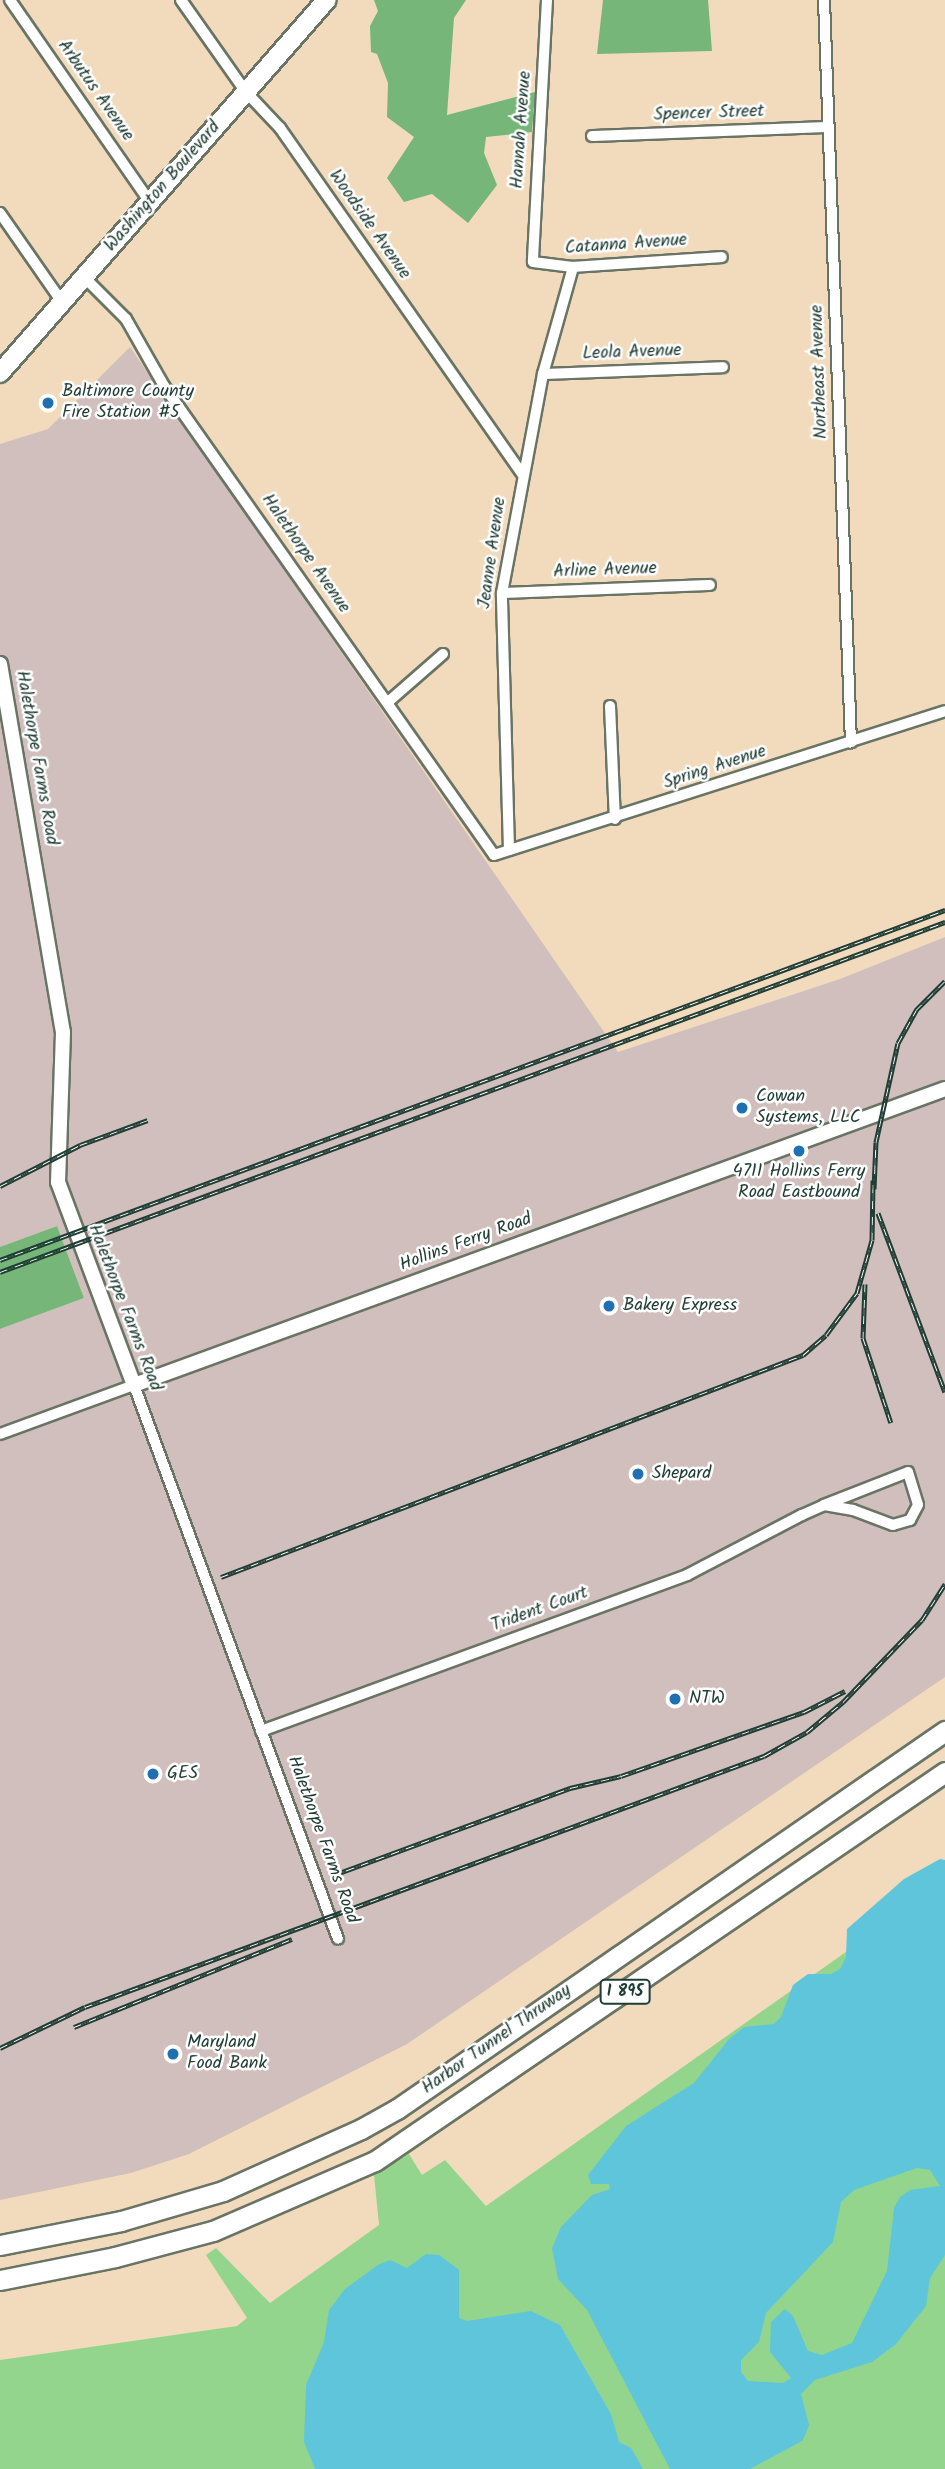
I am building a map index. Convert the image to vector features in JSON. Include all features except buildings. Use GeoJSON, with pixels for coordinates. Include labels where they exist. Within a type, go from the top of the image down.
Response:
{"type":"FeatureCollection","features":[{"type":"Feature","properties":{"kind":"highway","name":"Harbor Tunnel Thruway"},"geometry":{"type":"LineString","coordinates":[[0,2245],[121,2221],[223,2191],[361,2129],[397,2109],[945,1731]]}},
{"type":"Feature","properties":{"kind":"highway","name":"Harbor Tunnel Thruway"},"geometry":{"type":"LineString","coordinates":[[0,2280],[115,2257],[213,2231],[375,2161],[409,2141],[945,1772]]}},
{"type":"Feature","properties":{"kind":"main road","name":"Washington Boulevard"},"geometry":{"type":"LineString","coordinates":[[0,373],[327,0]]}},
{"type":"Feature","properties":{"kind":"street","name":"Arbutus Avenue"},"geometry":{"type":"LineString","coordinates":[[10,0],[150,202]]}},
{"type":"Feature","properties":{"kind":"street","name":"Woodside Avenue"},"geometry":{"type":"LineString","coordinates":[[181,0],[246,92],[280,128],[522,474]]}},
{"type":"Feature","properties":{"kind":"street","name":"Hannah Avenue"},"geometry":{"type":"LineString","coordinates":[[533,262],[547,0]]}},
{"type":"Feature","properties":{"kind":"street","name":"Northeast Avenue"},"geometry":{"type":"LineString","coordinates":[[824,0],[851,743]]}},
{"type":"Feature","properties":{"kind":"street","name":"Spencer Street"},"geometry":{"type":"LineString","coordinates":[[592,136],[828,127]]}},
{"type":"Feature","properties":{"kind":"street"},"geometry":{"type":"LineString","coordinates":[[0,213],[62,302]]}},
{"type":"Feature","properties":{"kind":"street","name":"Catanna Avenue"},"geometry":{"type":"LineString","coordinates":[[533,262],[573,267],[722,257]]}},
{"type":"Feature","properties":{"kind":"street","name":"Jeanne Avenue"},"geometry":{"type":"LineString","coordinates":[[509,850],[502,593],[522,474],[543,374],[573,267]]}},
{"type":"Feature","properties":{"kind":"street","name":"Halethorpe Avenue"},"geometry":{"type":"LineString","coordinates":[[84,277],[126,319],[164,386],[494,855]]}},
{"type":"Feature","properties":{"kind":"street","name":"Leola Avenue"},"geometry":{"type":"LineString","coordinates":[[543,374],[723,367]]}},
{"type":"Feature","properties":{"kind":"street","name":"Arline Avenue"},"geometry":{"type":"LineString","coordinates":[[502,593],[710,585]]}},
{"type":"Feature","properties":{"kind":"street"},"geometry":{"type":"LineString","coordinates":[[388,702],[443,654]]}},
{"type":"Feature","properties":{"kind":"street","name":"Halethorpe Farms Road"},"geometry":{"type":"LineString","coordinates":[[0,664],[63,1032],[58,1182],[338,1939]]}},
{"type":"Feature","properties":{"kind":"street"},"geometry":{"type":"LineString","coordinates":[[611,706],[615,819]]}},
{"type":"Feature","properties":{"kind":"street","name":"Spring Avenue"},"geometry":{"type":"LineString","coordinates":[[494,855],[615,819],[945,711]]}},
{"type":"Feature","properties":{"kind":"street","name":"Hollins Ferry Road"},"geometry":{"type":"LineString","coordinates":[[0,1433],[945,1089]]}},
{"type":"Feature","properties":{"kind":"street","name":"Trident Court"},"geometry":{"type":"LineString","coordinates":[[261,1731],[687,1575],[824,1505],[908,1472],[918,1505],[910,1520],[893,1525],[853,1510],[824,1505]]}},
{"type":"Feature","properties":{"kind":"shaded area"},"geometry":{"type":"Polygon","coordinates":[[[130,347],[618,1052],[840,979],[945,937],[945,1677],[407,2044],[189,2154],[131,2173],[0,2200],[0,1329],[84,1298],[57,1226],[0,1247],[0,444],[48,429],[130,347]]]}},
{"type":"Feature","properties":{"kind":"green space"},"geometry":{"type":"Polygon","coordinates":[[[374,0],[466,0],[454,18],[447,115],[535,92],[532,132],[486,137],[484,153],[497,185],[468,223],[432,194],[404,202],[387,178],[414,137],[387,117],[388,83],[377,54],[371,52],[370,26],[378,11],[374,0]]]}},
{"type":"Feature","properties":{"kind":"green space"},"geometry":{"type":"Polygon","coordinates":[[[603,0],[708,0],[712,51],[597,54],[603,0]]]}},
{"type":"Feature","properties":{"kind":"green space"},"geometry":{"type":"Polygon","coordinates":[[[57,1226],[84,1298],[0,1329],[0,1247],[57,1226]]]}},
{"type":"Feature","properties":{"kind":"green space"},"geometry":{"type":"Polygon","coordinates":[[[945,1882],[945,2469],[0,2469],[0,2360],[237,2326],[247,2318],[206,2255],[216,2248],[270,2303],[379,2225],[374,2175],[409,2154],[422,2175],[445,2160],[486,2206],[945,1882]]]}},
{"type":"Feature","properties":{"kind":"water"},"geometry":{"type":"Polygon","coordinates":[[[940,1859],[945,1860],[945,2255],[930,2278],[926,2306],[896,2344],[872,2362],[815,2380],[801,2394],[809,2425],[803,2440],[750,2469],[670,2469],[587,2310],[558,2279],[552,2248],[561,2227],[592,2195],[610,2189],[609,2184],[591,2184],[588,2175],[626,2126],[694,2083],[729,2039],[744,2027],[774,2024],[781,2017],[793,1985],[808,1974],[831,1974],[840,1969],[846,1957],[847,1929],[904,1879],[940,1859]],[[917,2168],[854,2190],[841,2202],[833,2242],[766,2313],[759,2342],[741,2360],[741,2372],[748,2381],[783,2383],[791,2378],[770,2352],[771,2322],[785,2309],[793,2316],[808,2351],[822,2355],[852,2343],[887,2271],[894,2208],[900,2197],[910,2190],[940,2186],[930,2170],[917,2168]]]}},
{"type":"Feature","properties":{"kind":"water"},"geometry":{"type":"Polygon","coordinates":[[[426,2254],[439,2255],[459,2270],[459,2318],[467,2321],[531,2311],[560,2325],[611,2414],[619,2442],[631,2448],[643,2469],[315,2469],[304,2442],[306,2385],[324,2342],[329,2310],[345,2289],[378,2265],[390,2260],[407,2268],[426,2254]]]}},
{"type":"Feature","properties":{"kind":"railway"},"geometry":{"type":"LineString","coordinates":[[0,1260],[945,910]]}},
{"type":"Feature","properties":{"kind":"railway"},"geometry":{"type":"LineString","coordinates":[[0,1272],[945,922]]}},
{"type":"Feature","properties":{"kind":"railway"},"geometry":{"type":"LineString","coordinates":[[874,1189],[876,1142],[898,1043],[916,1010],[945,981]]}},
{"type":"Feature","properties":{"kind":"railway"},"geometry":{"type":"LineString","coordinates":[[0,1186],[80,1145],[148,1120]]}},
{"type":"Feature","properties":{"kind":"railway"},"geometry":{"type":"LineString","coordinates":[[221,1577],[803,1355],[826,1335],[857,1293],[872,1240],[873,1180]]}},
{"type":"Feature","properties":{"kind":"railway"},"geometry":{"type":"LineString","coordinates":[[878,1213],[945,1392]]}},
{"type":"Feature","properties":{"kind":"railway"},"geometry":{"type":"LineString","coordinates":[[865,1284],[863,1338],[891,1423]]}},
{"type":"Feature","properties":{"kind":"railway"},"geometry":{"type":"LineString","coordinates":[[0,2048],[85,2007],[764,1756],[807,1732],[843,1702],[922,1620],[945,1584]]}},
{"type":"Feature","properties":{"kind":"railway"},"geometry":{"type":"LineString","coordinates":[[331,1876],[570,1788],[621,1776],[804,1712],[845,1691]]}},
{"type":"Feature","properties":{"kind":"railway"},"geometry":{"type":"LineString","coordinates":[[74,2027],[292,1939]]}},
{"type":"Feature","properties":{"kind":"place","name":"Baltimore County Fire Station #5"},"geometry":{"type":"Point","coordinates":[48,403]}},
{"type":"Feature","properties":{"kind":"place","name":"Cowan Systems, LLC"},"geometry":{"type":"Point","coordinates":[742,1108]}},
{"type":"Feature","properties":{"kind":"place","name":"4711 Hollins Ferry Road Eastbound"},"geometry":{"type":"Point","coordinates":[799,1151]}},
{"type":"Feature","properties":{"kind":"place","name":"Bakery Express"},"geometry":{"type":"Point","coordinates":[609,1306]}},
{"type":"Feature","properties":{"kind":"place","name":"Shepard"},"geometry":{"type":"Point","coordinates":[638,1474]}},
{"type":"Feature","properties":{"kind":"place","name":"NTW"},"geometry":{"type":"Point","coordinates":[675,1699]}},
{"type":"Feature","properties":{"kind":"place","name":"GES"},"geometry":{"type":"Point","coordinates":[153,1774]}},
{"type":"Feature","properties":{"kind":"place","name":"Maryland Food Bank"},"geometry":{"type":"Point","coordinates":[173,2054]}}]}
